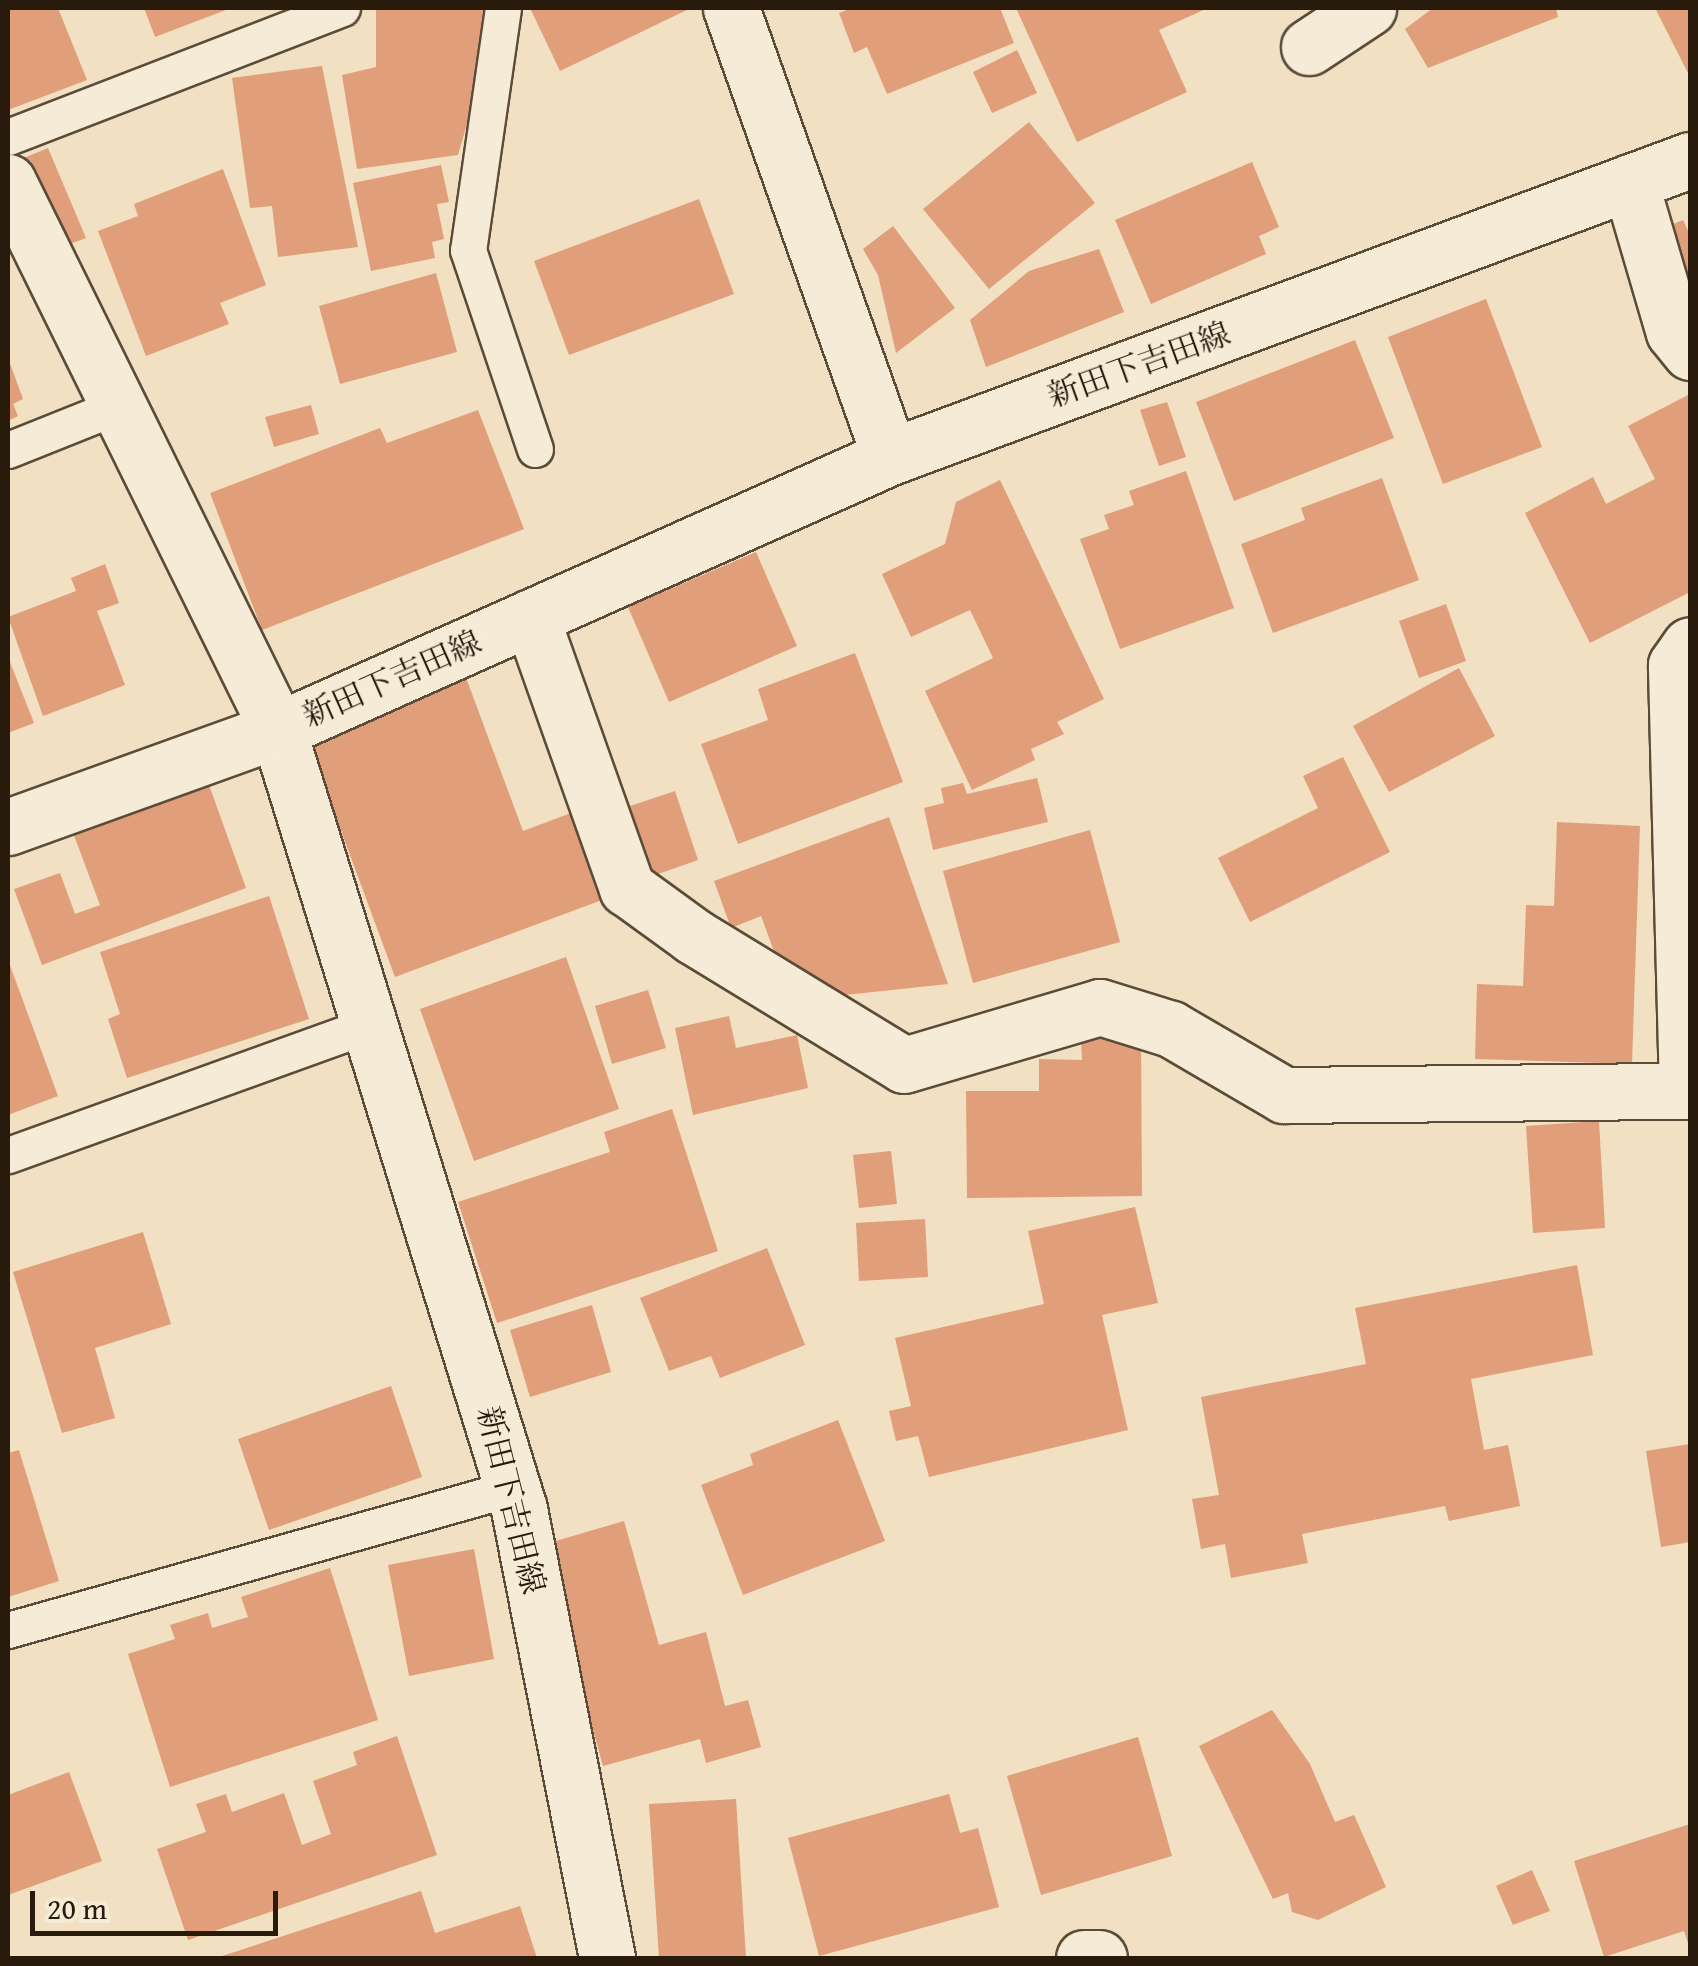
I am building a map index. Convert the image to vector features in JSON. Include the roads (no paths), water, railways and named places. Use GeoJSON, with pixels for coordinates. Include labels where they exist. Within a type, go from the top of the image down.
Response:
{"type":"FeatureCollection","features":[{"type":"Feature","properties":{"kind":"street"},"geometry":{"type":"LineString","coordinates":[[731,8],[890,457]]}},
{"type":"Feature","properties":{"kind":"street"},"geometry":{"type":"LineString","coordinates":[[1309,46],[1368,8]]}},
{"type":"Feature","properties":{"kind":"street","name":"新田下吉田線"},"geometry":{"type":"LineString","coordinates":[[607,1958],[512,1488],[278,730],[890,457],[1690,160]]}},
{"type":"Feature","properties":{"kind":"street"},"geometry":{"type":"LineString","coordinates":[[8,182],[278,730],[8,827]]}},
{"type":"Feature","properties":{"kind":"street"},"geometry":{"type":"LineString","coordinates":[[1630,182],[1674,332],[1690,352]]}},
{"type":"Feature","properties":{"kind":"street"},"geometry":{"type":"LineString","coordinates":[[531,617],[627,888],[693,936],[904,1065],[1100,1006],[1172,1029],[1284,1095],[1689,1091],[1676,665],[1690,644]]}},
{"type":"Feature","properties":{"kind":"street"},"geometry":{"type":"LineString","coordinates":[[1084,1958],[1099,1958]]}},
{"type":"Feature","properties":{"kind":"lane"},"geometry":{"type":"LineString","coordinates":[[8,137],[342,8]]}},
{"type":"Feature","properties":{"kind":"lane"},"geometry":{"type":"LineString","coordinates":[[504,8],[468,250],[534,448]]}},
{"type":"Feature","properties":{"kind":"lane"},"geometry":{"type":"LineString","coordinates":[[8,450],[118,406]]}},
{"type":"Feature","properties":{"kind":"lane"},"geometry":{"type":"LineString","coordinates":[[8,1156],[370,1025]]}},
{"type":"Feature","properties":{"kind":"lane"},"geometry":{"type":"LineString","coordinates":[[8,1630],[512,1488]]}}]}
